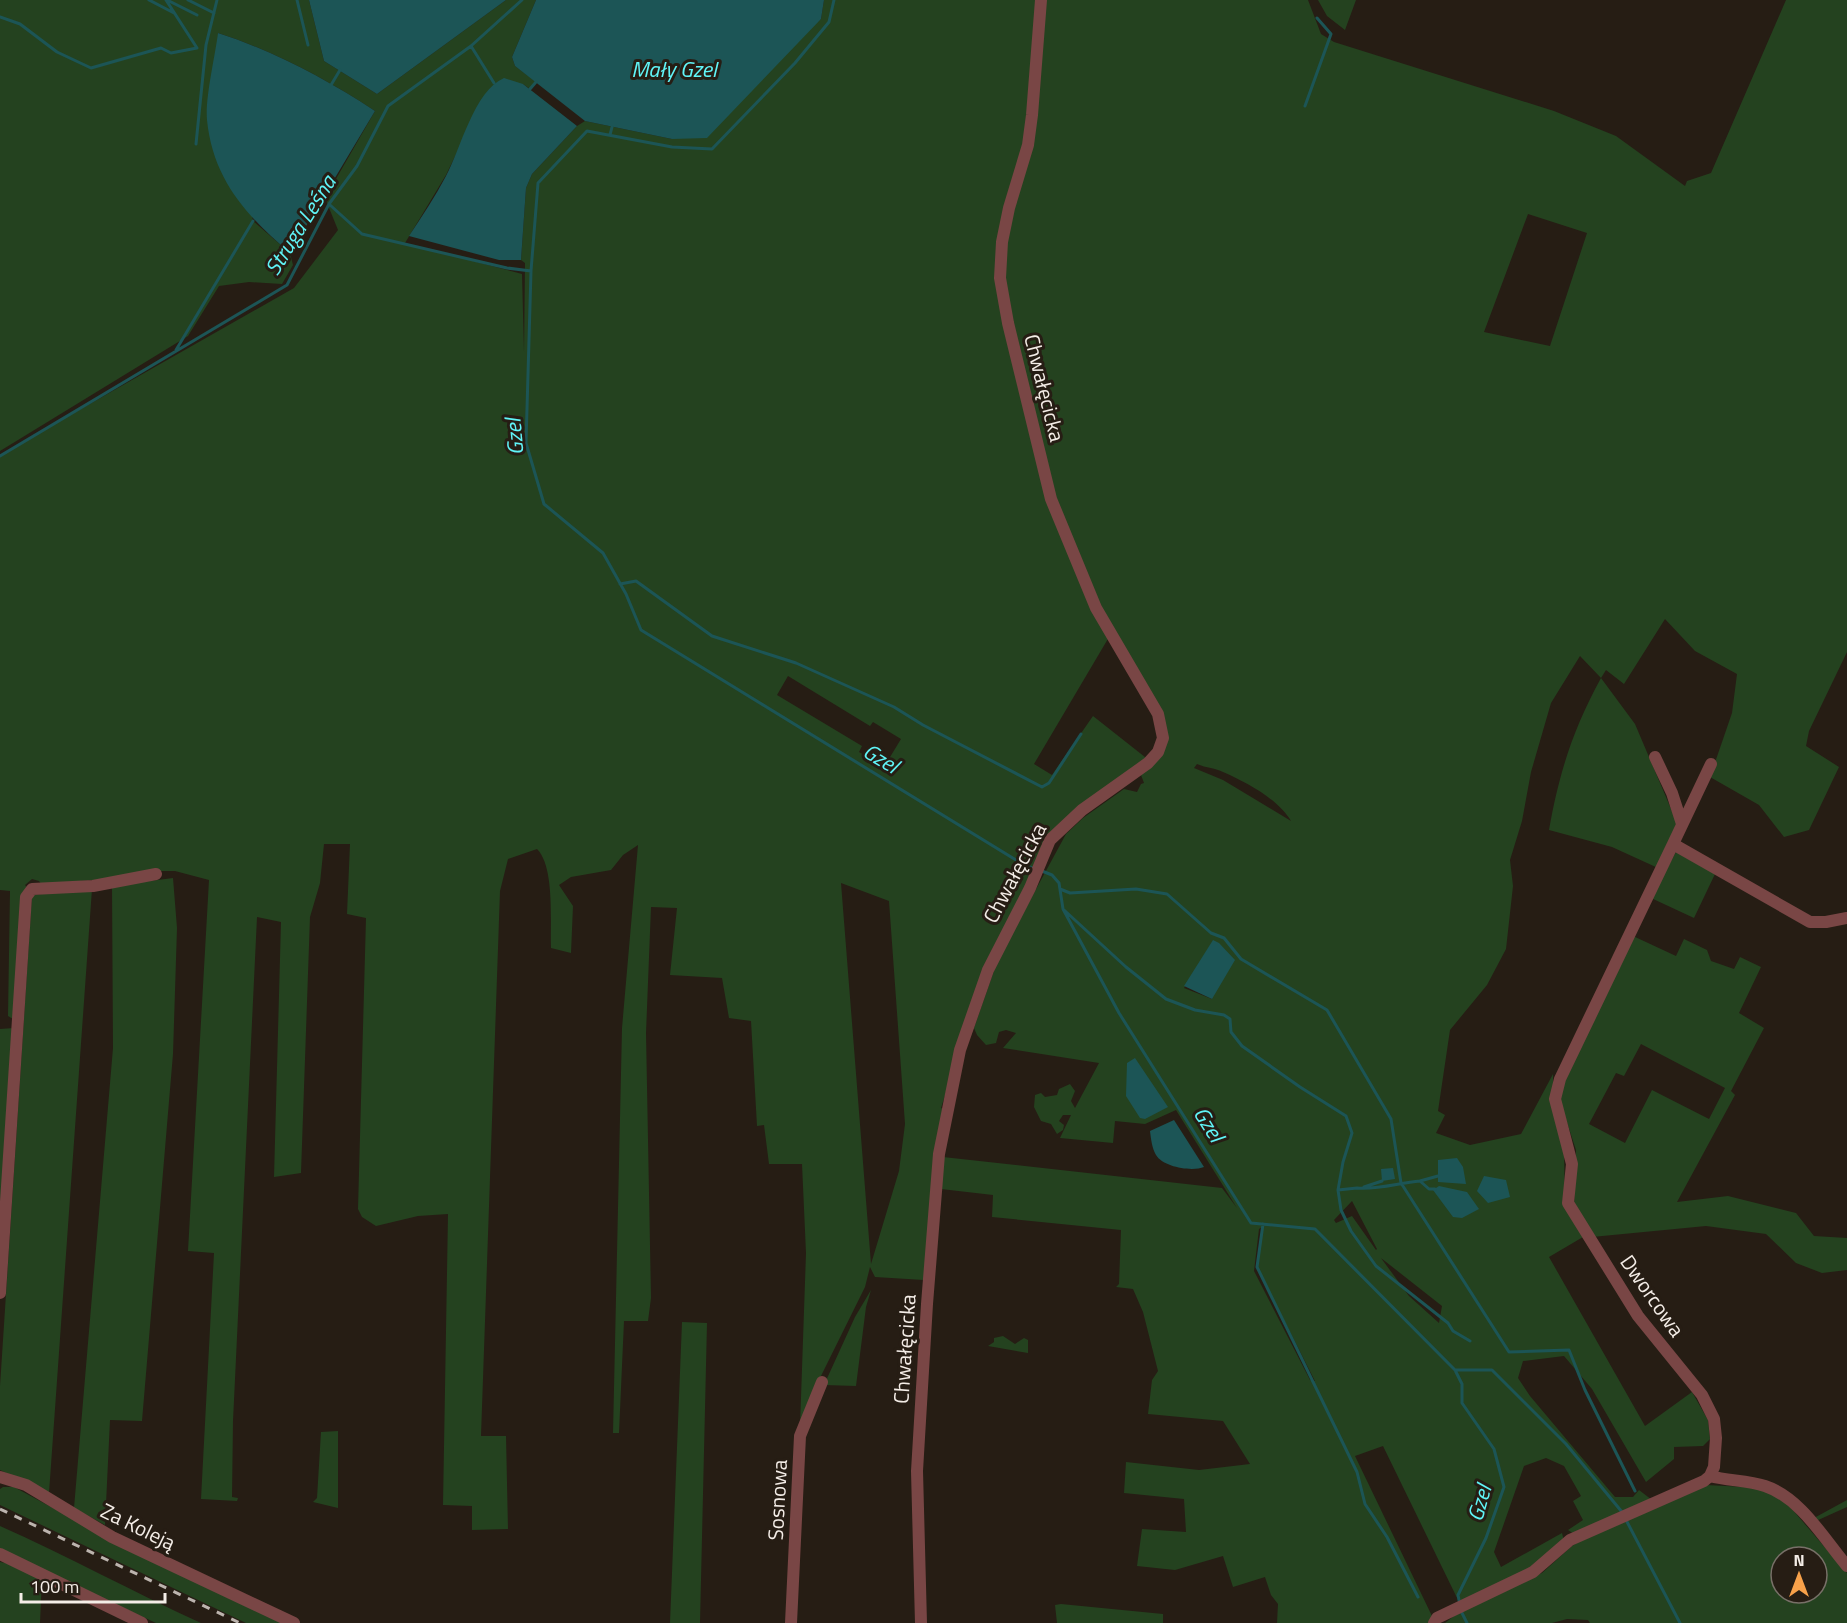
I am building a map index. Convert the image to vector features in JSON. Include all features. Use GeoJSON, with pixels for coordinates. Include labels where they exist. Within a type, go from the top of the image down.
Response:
{"type":"FeatureCollection","features":[{"type":"Feature","properties":{"kind":"street","name":"Chwałęcicka"},"geometry":{"type":"LineString","coordinates":[[921,1623],[917,1453],[928,1292],[943,1127],[960,1050],[980,989],[1050,840],[1060,828],[1154,757],[1162,744],[1163,732],[1158,714],[1096,608],[1051,499],[1008,323],[1000,278],[1002,242],[1028,145],[1041,0]]}},
{"type":"Feature","properties":{"kind":"street"},"geometry":{"type":"LineString","coordinates":[[1654,758],[1672,793],[1682,824]]}},
{"type":"Feature","properties":{"kind":"street","name":"Dworcowa"},"geometry":{"type":"LineString","coordinates":[[1710,1476],[1714,1467],[1716,1438],[1714,1419],[1702,1395],[1638,1316],[1568,1203],[1572,1164],[1555,1099],[1560,1078],[1711,764]]}},
{"type":"Feature","properties":{"kind":"street"},"geometry":{"type":"LineString","coordinates":[[1673,844],[1810,922],[1847,918]]}},
{"type":"Feature","properties":{"kind":"street"},"geometry":{"type":"LineString","coordinates":[[0,1293],[26,897],[32,889],[93,886],[156,874]]}},
{"type":"Feature","properties":{"kind":"street","name":"Sosnowa"},"geometry":{"type":"LineString","coordinates":[[791,1623],[800,1436],[822,1382]]}},
{"type":"Feature","properties":{"kind":"street"},"geometry":{"type":"LineString","coordinates":[[1434,1623],[1437,1618],[1460,1606],[1533,1572],[1570,1540],[1710,1476],[1755,1483],[1783,1494],[1797,1506],[1847,1566]]}},
{"type":"Feature","properties":{"kind":"street","name":"Za Koleją"},"geometry":{"type":"LineString","coordinates":[[0,1477],[26,1485],[112,1537],[294,1623]]}},
{"type":"Feature","properties":{"kind":"street"},"geometry":{"type":"LineString","coordinates":[[0,1554],[142,1623]]}},
{"type":"Feature","properties":{"kind":"green space"},"geometry":{"type":"Polygon","coordinates":[[[0,0],[309,0],[324,61],[377,94],[506,0],[536,0],[512,57],[515,66],[536,82],[530,89],[523,84],[460,146],[446,175],[405,243],[522,274],[524,352],[525,263],[521,260],[526,188],[532,174],[577,126],[585,121],[672,139],[821,19],[824,0],[1308,0],[1321,34],[1334,42],[1554,111],[1616,136],[1685,186],[1687,181],[1711,173],[1786,0],[1847,0],[1847,652],[1809,731],[1806,746],[1839,767],[1809,830],[1784,837],[1759,805],[1710,777],[1732,713],[1737,674],[1695,651],[1665,619],[1624,684],[1606,670],[1601,678],[1580,656],[1551,703],[1531,772],[1522,821],[1510,860],[1513,886],[1506,949],[1487,985],[1450,1030],[1438,1111],[1445,1115],[1436,1133],[1470,1145],[1521,1134],[1553,1074],[1553,1098],[1564,1151],[1565,1208],[1583,1237],[1549,1257],[1645,1426],[1692,1392],[1708,1420],[1710,1439],[1703,1446],[1674,1447],[1674,1459],[1646,1482],[1592,1389],[1564,1356],[1523,1361],[1518,1378],[1530,1396],[1615,1497],[1633,1497],[1639,1490],[1652,1500],[1574,1534],[1568,1530],[1583,1520],[1573,1501],[1581,1496],[1564,1466],[1546,1458],[1524,1466],[1494,1552],[1501,1567],[1562,1533],[1564,1541],[1533,1568],[1459,1602],[1383,1446],[1355,1456],[1432,1616],[1429,1623],[1277,1623],[1278,1604],[1271,1595],[1265,1577],[1233,1587],[1223,1556],[1175,1570],[1137,1566],[1142,1529],[1186,1532],[1184,1499],[1124,1493],[1126,1462],[1199,1470],[1250,1464],[1223,1421],[1148,1414],[1152,1380],[1158,1371],[1143,1312],[1133,1289],[1116,1287],[1119,1284],[1121,1230],[992,1217],[993,1195],[941,1189],[943,1157],[1222,1188],[1237,1208],[1176,1110],[1145,1124],[1115,1121],[1113,1143],[1060,1138],[1071,1115],[1063,1115],[1059,1121],[1064,1125],[1063,1130],[1057,1134],[1051,1124],[1041,1121],[1034,1107],[1035,1095],[1041,1093],[1045,1097],[1057,1095],[1059,1089],[1070,1084],[1075,1091],[1071,1101],[1075,1108],[1099,1063],[1003,1048],[1016,1033],[1006,1030],[999,1032],[996,1043],[986,1045],[974,1028],[998,959],[1066,834],[1083,818],[1124,789],[1137,792],[1144,783],[1141,775],[1166,737],[1112,632],[1034,764],[1052,775],[1093,716],[1150,761],[1052,834],[988,960],[941,1108],[944,1109],[924,1280],[875,1277],[870,1267],[865,1287],[819,1380],[800,1427],[806,1253],[802,1164],[769,1164],[764,1125],[757,1126],[751,1021],[729,1018],[722,978],[670,975],[677,908],[651,907],[646,1033],[651,1298],[648,1321],[624,1321],[619,1433],[613,1433],[622,1028],[638,845],[623,855],[611,870],[571,877],[559,885],[573,906],[571,953],[551,948],[549,882],[543,857],[537,849],[508,859],[500,891],[481,1436],[506,1436],[508,1529],[472,1530],[472,1506],[443,1505],[448,1214],[418,1216],[376,1226],[362,1217],[358,1209],[366,918],[347,914],[350,844],[324,844],[320,883],[310,917],[301,1173],[274,1177],[281,922],[257,917],[233,1421],[232,1497],[238,1498],[237,1501],[201,1499],[214,1253],[188,1251],[209,880],[175,871],[154,871],[134,877],[41,884],[32,879],[25,885],[29,890],[13,1019],[8,1016],[10,891],[0,890],[0,455],[294,288],[338,230],[325,198],[375,111],[299,67],[259,48],[218,33],[253,221],[290,253],[293,265],[282,284],[249,282],[219,286],[188,336],[0,451],[0,0]],[[1528,214],[1484,332],[1550,346],[1587,233],[1528,214]],[[788,676],[777,695],[862,746],[859,752],[884,767],[901,739],[873,722],[870,726],[788,676]],[[1197,764],[1194,768],[1223,780],[1291,821],[1270,798],[1242,781],[1197,764]],[[841,883],[871,1264],[899,1171],[905,1124],[889,901],[841,883]],[[1213,941],[1184,988],[1212,999],[1213,941]],[[1352,1201],[1334,1220],[1336,1223],[1352,1216],[1377,1249],[1352,1201]],[[1262,1227],[1259,1229],[1254,1271],[1310,1380],[1315,1381],[1257,1267],[1262,1227]],[[1381,1258],[1409,1296],[1439,1323],[1442,1306],[1381,1258]]]}},
{"type":"Feature","properties":{"kind":"green space"},"geometry":{"type":"Polygon","coordinates":[[[1318,0],[1356,0],[1345,30],[1327,16],[1318,0]]]}},
{"type":"Feature","properties":{"kind":"green space"},"geometry":{"type":"Polygon","coordinates":[[[1601,678],[1635,724],[1677,823],[1658,868],[1612,847],[1549,830],[1557,789],[1568,752],[1582,715],[1601,678]]]}},
{"type":"Feature","properties":{"kind":"green space"},"geometry":{"type":"Polygon","coordinates":[[[1676,852],[1715,874],[1694,918],[1651,898],[1676,852]]]}},
{"type":"Feature","properties":{"kind":"green space"},"geometry":{"type":"Polygon","coordinates":[[[173,878],[177,928],[173,1054],[142,1421],[110,1420],[105,1525],[74,1508],[113,1048],[112,886],[173,878]]]}},
{"type":"Feature","properties":{"kind":"green space"},"geometry":{"type":"Polygon","coordinates":[[[92,889],[49,1493],[0,1470],[0,1386],[32,895],[92,889]]]}},
{"type":"Feature","properties":{"kind":"green space"},"geometry":{"type":"Polygon","coordinates":[[[1633,936],[1676,956],[1684,939],[1707,950],[1711,961],[1734,969],[1740,957],[1761,967],[1739,1013],[1764,1028],[1731,1091],[1735,1095],[1677,1202],[1728,1196],[1796,1213],[1814,1236],[1847,1238],[1847,1270],[1822,1273],[1796,1263],[1766,1234],[1706,1226],[1592,1237],[1574,1207],[1576,1150],[1560,1101],[1566,1072],[1633,936]],[[1641,1044],[1624,1076],[1616,1073],[1589,1124],[1625,1143],[1652,1090],[1709,1119],[1725,1088],[1641,1044]]]}},
{"type":"Feature","properties":{"kind":"green space"},"geometry":{"type":"Polygon","coordinates":[[[14,1028],[0,1227],[0,1029],[14,1028]]]}},
{"type":"Feature","properties":{"kind":"green space"},"geometry":{"type":"Polygon","coordinates":[[[871,1290],[866,1307],[856,1386],[824,1385],[855,1317],[871,1290]]]}},
{"type":"Feature","properties":{"kind":"green space"},"geometry":{"type":"Polygon","coordinates":[[[682,1322],[707,1323],[700,1623],[670,1623],[682,1322]]]}},
{"type":"Feature","properties":{"kind":"green space"},"geometry":{"type":"Polygon","coordinates":[[[1003,1336],[1015,1344],[1024,1338],[1028,1340],[1028,1353],[988,1346],[994,1342],[994,1338],[1003,1336]]]}},
{"type":"Feature","properties":{"kind":"green space"},"geometry":{"type":"Polygon","coordinates":[[[338,1431],[338,1508],[313,1502],[317,1498],[321,1432],[338,1431]]]}},
{"type":"Feature","properties":{"kind":"green space"},"geometry":{"type":"Polygon","coordinates":[[[1706,1485],[1764,1488],[1785,1501],[1823,1545],[1769,1545],[1769,1605],[1829,1605],[1829,1552],[1847,1573],[1847,1623],[1590,1623],[1588,1620],[1567,1619],[1552,1623],[1445,1623],[1464,1608],[1542,1573],[1572,1546],[1606,1525],[1706,1485]]]}},
{"type":"Feature","properties":{"kind":"green space"},"geometry":{"type":"Polygon","coordinates":[[[14,1487],[155,1563],[285,1623],[246,1623],[0,1505],[0,1489],[14,1487]]]}},
{"type":"Feature","properties":{"kind":"green space"},"geometry":{"type":"Polygon","coordinates":[[[1847,1500],[1847,1507],[1816,1521],[1814,1518],[1847,1500]]]}},
{"type":"Feature","properties":{"kind":"green space"},"geometry":{"type":"Polygon","coordinates":[[[0,1526],[201,1623],[156,1623],[0,1551],[0,1526]]]}},
{"type":"Feature","properties":{"kind":"green space"},"geometry":{"type":"Polygon","coordinates":[[[0,1562],[16,1565],[42,1577],[40,1623],[0,1623],[0,1562]]]}},
{"type":"Feature","properties":{"kind":"green space"},"geometry":{"type":"Polygon","coordinates":[[[1055,1605],[1163,1614],[1163,1623],[1057,1623],[1055,1605]]]}},
{"type":"Feature","properties":{"kind":"water"},"geometry":{"type":"Polygon","coordinates":[[[309,0],[506,0],[377,94],[324,61],[309,0]]]}},
{"type":"Feature","properties":{"kind":"water","name":"Mały Gzel"},"geometry":{"type":"Polygon","coordinates":[[[536,0],[824,0],[821,19],[707,138],[672,139],[585,121],[515,66],[512,57],[536,0]]]}},
{"type":"Feature","properties":{"kind":"water"},"geometry":{"type":"Polygon","coordinates":[[[218,33],[259,48],[299,67],[375,111],[290,253],[246,210],[216,161],[207,111],[218,33]]]}},
{"type":"Feature","properties":{"kind":"water"},"geometry":{"type":"Polygon","coordinates":[[[504,78],[523,84],[577,126],[532,174],[526,188],[521,260],[499,260],[409,236],[446,176],[476,107],[484,95],[504,78]]]}},
{"type":"Feature","properties":{"kind":"water"},"geometry":{"type":"Polygon","coordinates":[[[1213,940],[1219,943],[1235,960],[1212,999],[1184,986],[1213,940]]]}},
{"type":"Feature","properties":{"kind":"water"},"geometry":{"type":"Polygon","coordinates":[[[1135,1058],[1168,1107],[1145,1119],[1140,1118],[1126,1096],[1127,1063],[1135,1058]]]}},
{"type":"Feature","properties":{"kind":"water"},"geometry":{"type":"Polygon","coordinates":[[[1174,1120],[1204,1167],[1192,1169],[1178,1167],[1165,1163],[1156,1155],[1150,1131],[1174,1120]]]}},
{"type":"Feature","properties":{"kind":"water"},"geometry":{"type":"Polygon","coordinates":[[[1457,1158],[1463,1167],[1466,1184],[1438,1182],[1438,1160],[1457,1158]]]}},
{"type":"Feature","properties":{"kind":"water"},"geometry":{"type":"Polygon","coordinates":[[[1393,1168],[1395,1179],[1382,1181],[1381,1169],[1393,1168]]]}},
{"type":"Feature","properties":{"kind":"water"},"geometry":{"type":"Polygon","coordinates":[[[1484,1176],[1506,1180],[1510,1197],[1488,1203],[1477,1191],[1484,1176]]]}},
{"type":"Feature","properties":{"kind":"water"},"geometry":{"type":"Polygon","coordinates":[[[1439,1186],[1467,1192],[1479,1209],[1462,1218],[1453,1217],[1433,1190],[1439,1186]]]}},
{"type":"Feature","properties":{"kind":"waterway"},"geometry":{"type":"LineString","coordinates":[[149,0],[174,13]]}},
{"type":"Feature","properties":{"kind":"waterway"},"geometry":{"type":"LineString","coordinates":[[0,17],[20,24],[57,52],[91,68],[161,48],[171,53],[197,48],[166,0]]}},
{"type":"Feature","properties":{"kind":"waterway"},"geometry":{"type":"LineString","coordinates":[[188,0],[214,13]]}},
{"type":"Feature","properties":{"kind":"waterway"},"geometry":{"type":"LineString","coordinates":[[196,144],[206,45],[217,0]]}},
{"type":"Feature","properties":{"kind":"waterway"},"geometry":{"type":"LineString","coordinates":[[297,0],[308,45]]}},
{"type":"Feature","properties":{"kind":"waterway","name":"Struga Leśna"},"geometry":{"type":"LineString","coordinates":[[0,456],[287,285],[329,204],[357,166],[388,106],[471,46],[522,0]]}},
{"type":"Feature","properties":{"kind":"waterway","name":"Gzel"},"geometry":{"type":"LineString","coordinates":[[834,0],[829,22],[795,63],[712,149],[672,147],[587,131],[538,183],[531,271],[526,443],[544,504],[603,553],[626,594],[641,630],[1024,865],[1035,869]]}},
{"type":"Feature","properties":{"kind":"waterway"},"geometry":{"type":"LineString","coordinates":[[169,1],[197,15]]}},
{"type":"Feature","properties":{"kind":"waterway"},"geometry":{"type":"LineString","coordinates":[[1305,106],[1331,34],[1317,18]]}},
{"type":"Feature","properties":{"kind":"waterway"},"geometry":{"type":"LineString","coordinates":[[471,46],[494,83]]}},
{"type":"Feature","properties":{"kind":"waterway"},"geometry":{"type":"LineString","coordinates":[[331,85],[340,70]]}},
{"type":"Feature","properties":{"kind":"waterway"},"geometry":{"type":"LineString","coordinates":[[530,89],[536,82]]}},
{"type":"Feature","properties":{"kind":"waterway"},"geometry":{"type":"LineString","coordinates":[[610,135],[612,127]]}},
{"type":"Feature","properties":{"kind":"waterway"},"geometry":{"type":"LineString","coordinates":[[330,205],[362,234],[507,268],[531,271]]}},
{"type":"Feature","properties":{"kind":"waterway"},"geometry":{"type":"LineString","coordinates":[[176,350],[253,221]]}},
{"type":"Feature","properties":{"kind":"waterway"},"geometry":{"type":"LineString","coordinates":[[620,584],[636,581],[712,636],[796,663],[894,707],[923,725],[1042,787],[1049,783],[1081,734]]}},
{"type":"Feature","properties":{"kind":"waterway","name":"Gzel"},"geometry":{"type":"LineString","coordinates":[[1042,871],[1052,875],[1059,883],[1063,909],[1119,1013],[1251,1223],[1315,1229],[1455,1370],[1462,1384],[1462,1403],[1494,1449],[1504,1487],[1486,1538],[1458,1595],[1460,1605]]}},
{"type":"Feature","properties":{"kind":"waterway"},"geometry":{"type":"LineString","coordinates":[[1060,889],[1070,893],[1136,889],[1167,894],[1211,933],[1224,938],[1241,959],[1327,1010],[1391,1119],[1401,1183],[1509,1352],[1569,1350],[1585,1390],[1635,1491]]}},
{"type":"Feature","properties":{"kind":"waterway"},"geometry":{"type":"LineString","coordinates":[[1064,910],[1126,967],[1166,999],[1195,1010],[1224,1015],[1230,1019],[1231,1032],[1242,1046],[1346,1116],[1352,1133],[1343,1162],[1338,1190],[1341,1210],[1351,1231],[1376,1266],[1448,1323],[1453,1331],[1470,1341]]}},
{"type":"Feature","properties":{"kind":"waterway"},"geometry":{"type":"LineString","coordinates":[[1420,1181],[1438,1176]]}},
{"type":"Feature","properties":{"kind":"waterway"},"geometry":{"type":"LineString","coordinates":[[1364,1187],[1382,1181]]}},
{"type":"Feature","properties":{"kind":"waterway"},"geometry":{"type":"LineString","coordinates":[[1357,1188],[1420,1181],[1429,1189],[1435,1189]]}},
{"type":"Feature","properties":{"kind":"waterway"},"geometry":{"type":"LineString","coordinates":[[1338,1190],[1357,1188]]}},
{"type":"Feature","properties":{"kind":"waterway"},"geometry":{"type":"LineString","coordinates":[[1263,1224],[1257,1267],[1357,1472],[1365,1504],[1387,1537],[1418,1597]]}},
{"type":"Feature","properties":{"kind":"waterway"},"geometry":{"type":"LineString","coordinates":[[1455,1370],[1492,1370],[1566,1444],[1622,1512]]}},
{"type":"Feature","properties":{"kind":"waterway"},"geometry":{"type":"LineString","coordinates":[[1625,1518],[1680,1623]]}},
{"type":"Feature","properties":{"kind":"waterway","name":"Gzel"},"geometry":{"type":"LineString","coordinates":[[1461,1611],[1467,1623]]}},
{"type":"Feature","properties":{"kind":"railway"},"geometry":{"type":"LineString","coordinates":[[0,1509],[240,1623]]}}]}
